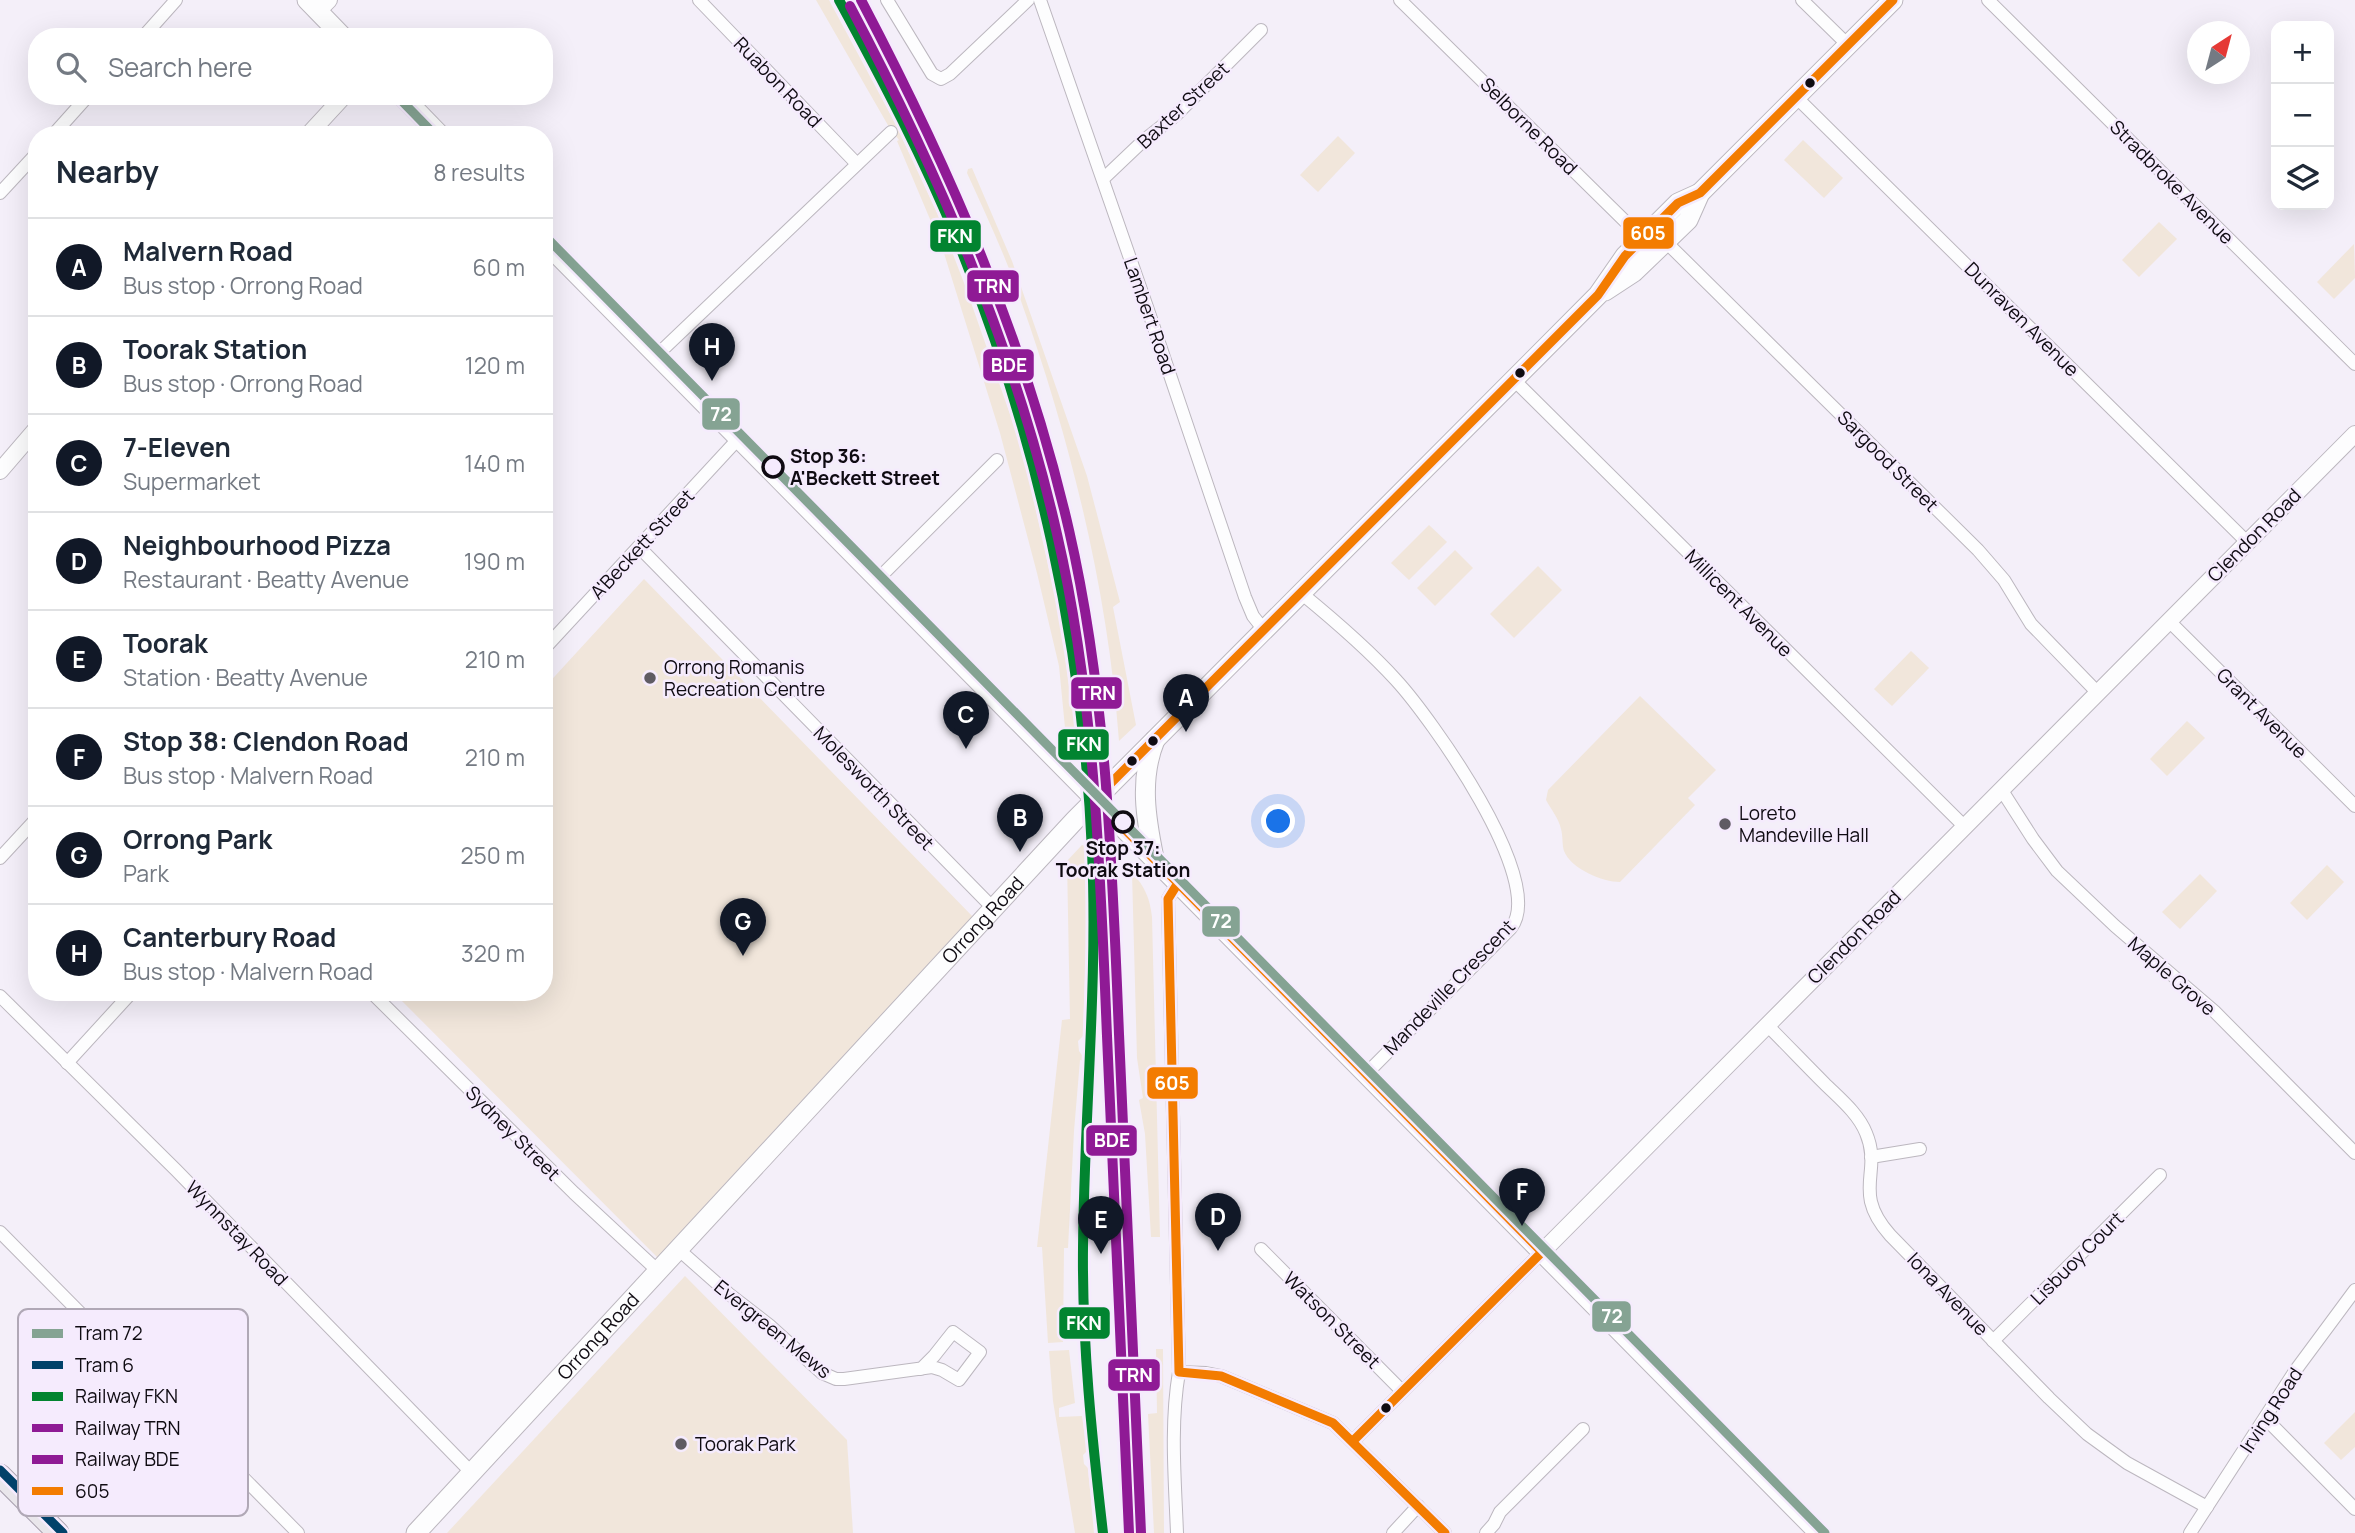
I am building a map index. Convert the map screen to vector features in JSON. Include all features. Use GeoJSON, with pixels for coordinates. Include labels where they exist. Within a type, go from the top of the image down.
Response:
{"type":"FeatureCollection","features":[{"type":"Feature","properties":{"kind":"main road","name":"Orrong Road"},"geometry":{"type":"LineString","coordinates":[[416,1533],[1089,805],[1598,295],[1625,256],[1678,203],[1700,193],[1893,0]]}},
{"type":"Feature","properties":{"kind":"main road"},"geometry":{"type":"LineString","coordinates":[[318,4],[336,28]]}},
{"type":"Feature","properties":{"kind":"main road"},"geometry":{"type":"LineString","coordinates":[[411,105],[431,126]]}},
{"type":"Feature","properties":{"kind":"main road","name":"Orrong Road"},"geometry":{"type":"LineString","coordinates":[[1598,295],[1634,272],[1688,220],[1700,193]]}},
{"type":"Feature","properties":{"kind":"main road"},"geometry":{"type":"LineString","coordinates":[[553,250],[1080,784],[1089,805],[1128,832],[1819,1533]]}},
{"type":"Feature","properties":{"kind":"main road"},"geometry":{"type":"LineString","coordinates":[[1154,858],[1145,788],[1148,764],[1157,736]]}},
{"type":"Feature","properties":{"kind":"main road"},"geometry":{"type":"LineString","coordinates":[[0,1475],[18,1493]]}},
{"type":"Feature","properties":{"kind":"main road"},"geometry":{"type":"LineString","coordinates":[[41,1516],[58,1533]]}},
{"type":"Feature","properties":{"kind":"street"},"geometry":{"type":"LineString","coordinates":[[151,28],[176,0]]}},
{"type":"Feature","properties":{"kind":"street","name":"Ruabon Road"},"geometry":{"type":"LineString","coordinates":[[699,0],[857,164]]}},
{"type":"Feature","properties":{"kind":"street"},"geometry":{"type":"LineString","coordinates":[[887,0],[934,77],[941,79],[950,74],[1028,0]]}},
{"type":"Feature","properties":{"kind":"street","name":"Lambert Road"},"geometry":{"type":"LineString","coordinates":[[1040,0],[1245,597],[1253,616],[1264,630]]}},
{"type":"Feature","properties":{"kind":"street","name":"Selborne Road"},"geometry":{"type":"LineString","coordinates":[[1400,0],[1637,233],[1664,243]]}},
{"type":"Feature","properties":{"kind":"street"},"geometry":{"type":"LineString","coordinates":[[1802,0],[1849,45]]}},
{"type":"Feature","properties":{"kind":"street","name":"Stradbroke Avenue"},"geometry":{"type":"LineString","coordinates":[[1988,0],[2355,364]]}},
{"type":"Feature","properties":{"kind":"street","name":"Baxter Street"},"geometry":{"type":"LineString","coordinates":[[1103,179],[1143,141],[1177,115],[1261,30]]}},
{"type":"Feature","properties":{"kind":"street","name":"Dunraven Avenue"},"geometry":{"type":"LineString","coordinates":[[1796,97],[2247,542]]}},
{"type":"Feature","properties":{"kind":"street"},"geometry":{"type":"LineString","coordinates":[[61,126],[80,105]]}},
{"type":"Feature","properties":{"kind":"street"},"geometry":{"type":"LineString","coordinates":[[323,126],[338,105]]}},
{"type":"Feature","properties":{"kind":"street"},"geometry":{"type":"LineString","coordinates":[[657,355],[891,132]]}},
{"type":"Feature","properties":{"kind":"street"},"geometry":{"type":"LineString","coordinates":[[0,193],[28,163]]}},
{"type":"Feature","properties":{"kind":"street","name":"Sargood Street"},"geometry":{"type":"LineString","coordinates":[[1664,243],[1978,550],[2004,580],[2031,624],[2098,692]]}},
{"type":"Feature","properties":{"kind":"street","name":"Millicent Avenue"},"geometry":{"type":"LineString","coordinates":[[1514,380],[1964,826]]}},
{"type":"Feature","properties":{"kind":"street","name":"Clendon Road"},"geometry":{"type":"LineString","coordinates":[[1353,1441],[2355,433]]}},
{"type":"Feature","properties":{"kind":"street"},"geometry":{"type":"LineString","coordinates":[[0,471],[28,438]]}},
{"type":"Feature","properties":{"kind":"street","name":"A'Beckett Street"},"geometry":{"type":"LineString","coordinates":[[553,639],[739,438]]}},
{"type":"Feature","properties":{"kind":"street"},"geometry":{"type":"LineString","coordinates":[[877,579],[997,460]]}},
{"type":"Feature","properties":{"kind":"street","name":"Molesworth Street"},"geometry":{"type":"LineString","coordinates":[[639,547],[993,908]]}},
{"type":"Feature","properties":{"kind":"street","name":"Mandeville Crescent"},"geometry":{"type":"LineString","coordinates":[[1301,593],[1373,656],[1438,733],[1486,813],[1514,878],[1519,903],[1518,916],[1511,928],[1366,1073]]}},
{"type":"Feature","properties":{"kind":"street","name":"Grant Avenue"},"geometry":{"type":"LineString","coordinates":[[2169,621],[2355,806]]}},
{"type":"Feature","properties":{"kind":"street","name":"Maple Grove"},"geometry":{"type":"LineString","coordinates":[[2001,789],[2057,871],[2115,926],[2214,1011],[2355,1153]]}},
{"type":"Feature","properties":{"kind":"street"},"geometry":{"type":"LineString","coordinates":[[0,858],[28,828]]}},
{"type":"Feature","properties":{"kind":"street"},"geometry":{"type":"LineString","coordinates":[[1177,1533],[1174,1448],[1179,1372],[1168,899],[1178,883]]}},
{"type":"Feature","properties":{"kind":"street","name":"Wynnstay Road"},"geometry":{"type":"LineString","coordinates":[[0,996],[176,1170],[472,1473]]}},
{"type":"Feature","properties":{"kind":"street"},"geometry":{"type":"LineString","coordinates":[[67,1063],[124,1001]]}},
{"type":"Feature","properties":{"kind":"street","name":"Sydney Street"},"geometry":{"type":"LineString","coordinates":[[381,1001],[574,1193],[657,1271]]}},
{"type":"Feature","properties":{"kind":"street","name":"Iona Avenue"},"geometry":{"type":"LineString","coordinates":[[1767,1025],[1856,1116],[1868,1137],[1871,1157],[1869,1192],[1876,1217],[1890,1235],[2087,1434],[2127,1463],[2207,1507]]}},
{"type":"Feature","properties":{"kind":"street"},"geometry":{"type":"LineString","coordinates":[[1871,1157],[1920,1149]]}},
{"type":"Feature","properties":{"kind":"street","name":"Lisbuoy Court"},"geometry":{"type":"LineString","coordinates":[[1993,1341],[2160,1175]]}},
{"type":"Feature","properties":{"kind":"street"},"geometry":{"type":"LineString","coordinates":[[0,1232],[76,1309]]}},
{"type":"Feature","properties":{"kind":"street","name":"Evergreen Mews"},"geometry":{"type":"LineString","coordinates":[[678,1249],[827,1376],[844,1379],[921,1368],[940,1369],[959,1380],[980,1352],[953,1332],[921,1368]]}},
{"type":"Feature","properties":{"kind":"street","name":"Watson Street"},"geometry":{"type":"LineString","coordinates":[[1261,1249],[1402,1391]]}},
{"type":"Feature","properties":{"kind":"street","name":"Irving Road"},"geometry":{"type":"LineString","coordinates":[[2190,1533],[2265,1418],[2355,1290]]}},
{"type":"Feature","properties":{"kind":"street"},"geometry":{"type":"LineString","coordinates":[[934,1356],[940,1369]]}},
{"type":"Feature","properties":{"kind":"street"},"geometry":{"type":"LineString","coordinates":[[1179,1372],[1206,1373],[1230,1379],[1333,1423],[1445,1533]]}},
{"type":"Feature","properties":{"kind":"street"},"geometry":{"type":"LineString","coordinates":[[2265,1418],[2355,1509]]}},
{"type":"Feature","properties":{"kind":"street"},"geometry":{"type":"LineString","coordinates":[[1486,1533],[1500,1512],[1583,1429]]}},
{"type":"Feature","properties":{"kind":"street"},"geometry":{"type":"LineString","coordinates":[[248,1482],[298,1533]]}},
{"type":"Feature","properties":{"kind":"street"},"geometry":{"type":"LineString","coordinates":[[1393,1533],[1418,1506]]}},
{"type":"Feature","properties":{"kind":"shaded area"},"geometry":{"type":"Polygon","coordinates":[[[816,0],[829,0],[895,123],[937,213],[966,288],[1027,471],[1059,614],[1078,748],[1066,738],[1059,666],[1037,573],[1000,433],[943,250],[897,141],[899,140],[816,0]]]}},
{"type":"Feature","properties":{"kind":"shaded area"},"geometry":{"type":"Polygon","coordinates":[[[1338,136],[1355,153],[1318,192],[1300,175],[1338,136]]]}},
{"type":"Feature","properties":{"kind":"shaded area"},"geometry":{"type":"Polygon","coordinates":[[[1803,140],[1843,178],[1824,198],[1784,160],[1803,140]]]}},
{"type":"Feature","properties":{"kind":"shaded area"},"geometry":{"type":"Polygon","coordinates":[[[972,168],[1012,261],[1087,476],[1120,602],[1113,607],[1136,725],[1119,741],[1106,629],[1085,518],[1071,463],[1056,408],[1015,285],[967,173],[968,169],[972,168]]]}},
{"type":"Feature","properties":{"kind":"shaded area"},"geometry":{"type":"Polygon","coordinates":[[[2159,222],[2177,239],[2139,277],[2122,260],[2159,222]]]}},
{"type":"Feature","properties":{"kind":"shaded area"},"geometry":{"type":"Polygon","coordinates":[[[2354,244],[2355,278],[2334,299],[2317,282],[2354,244]]]}},
{"type":"Feature","properties":{"kind":"shaded area"},"geometry":{"type":"Polygon","coordinates":[[[1429,525],[1447,542],[1409,580],[1391,563],[1429,525]]]}},
{"type":"Feature","properties":{"kind":"shaded area"},"geometry":{"type":"Polygon","coordinates":[[[1455,550],[1473,568],[1435,606],[1417,588],[1455,550]]]}},
{"type":"Feature","properties":{"kind":"shaded area"},"geometry":{"type":"Polygon","coordinates":[[[1538,566],[1562,590],[1514,638],[1490,614],[1538,566]]]}},
{"type":"Feature","properties":{"kind":"shaded area"},"geometry":{"type":"Polygon","coordinates":[[[644,579],[975,919],[661,1261],[402,1001],[553,1001],[553,678],[644,579]]]}},
{"type":"Feature","properties":{"kind":"shaded area"},"geometry":{"type":"Polygon","coordinates":[[[1911,651],[1929,668],[1892,706],[1874,689],[1911,651]]]}},
{"type":"Feature","properties":{"kind":"shaded area"},"geometry":{"type":"Polygon","coordinates":[[[1640,696],[1716,770],[1688,798],[1695,805],[1620,882],[1588,873],[1568,858],[1563,849],[1560,825],[1546,800],[1548,790],[1640,696]]]}},
{"type":"Feature","properties":{"kind":"shaded area"},"geometry":{"type":"Polygon","coordinates":[[[2187,721],[2205,738],[2167,776],[2150,759],[2187,721]]]}},
{"type":"Feature","properties":{"kind":"shaded area"},"geometry":{"type":"Polygon","coordinates":[[[1082,845],[1085,846],[1087,917],[1083,1036],[1078,1041],[1079,1051],[1086,1061],[1080,1060],[1068,1248],[1064,1248],[1063,1342],[1048,1343],[1042,1247],[1037,1247],[1062,1020],[1070,1019],[1067,861],[1082,845]]]}},
{"type":"Feature","properties":{"kind":"shaded area"},"geometry":{"type":"Polygon","coordinates":[[[2327,865],[2344,882],[2307,920],[2290,903],[2327,865]]]}},
{"type":"Feature","properties":{"kind":"shaded area"},"geometry":{"type":"Polygon","coordinates":[[[1132,873],[1146,893],[1152,917],[1160,1237],[1151,1237],[1145,1134],[1139,1100],[1143,1098],[1137,1058],[1132,873]]]}},
{"type":"Feature","properties":{"kind":"shaded area"},"geometry":{"type":"Polygon","coordinates":[[[2200,874],[2217,891],[2180,929],[2162,912],[2200,874]]]}},
{"type":"Feature","properties":{"kind":"shaded area","name":"Toorak Park"},"geometry":{"type":"Polygon","coordinates":[[[685,1276],[847,1440],[853,1533],[447,1533],[685,1276]]]}},
{"type":"Feature","properties":{"kind":"shaded area"},"geometry":{"type":"Polygon","coordinates":[[[1156,1349],[1163,1349],[1164,1533],[1154,1533],[1148,1414],[1157,1413],[1156,1349]]]}},
{"type":"Feature","properties":{"kind":"shaded area"},"geometry":{"type":"Polygon","coordinates":[[[1069,1350],[1075,1403],[1059,1408],[1059,1417],[1082,1416],[1087,1451],[1083,1455],[1084,1464],[1088,1468],[1094,1533],[1075,1533],[1053,1401],[1049,1351],[1069,1350]]]}},
{"type":"Feature","properties":{"kind":"shaded area"},"geometry":{"type":"Polygon","coordinates":[[[2355,1412],[2355,1447],[2341,1460],[2324,1443],[2355,1412]]]}},
{"type":"Feature","properties":{"kind":"tram line","name":"72"},"geometry":{"type":"LineString","coordinates":[[406,105],[426,126]]}},
{"type":"Feature","properties":{"kind":"tram line","name":"72"},"geometry":{"type":"LineString","coordinates":[[553,244],[1825,1533]]}},
{"type":"Feature","properties":{"kind":"tram line","name":"6"},"geometry":{"type":"LineString","coordinates":[[0,1470],[18,1488]]}},
{"type":"Feature","properties":{"kind":"tram line","name":"6"},"geometry":{"type":"LineString","coordinates":[[46,1516],[63,1533]]}},
{"type":"Feature","properties":{"kind":"rail line","name":"FKN"},"geometry":{"type":"LineString","coordinates":[[839,0],[887,89],[931,180],[986,315],[1033,465],[1066,618],[1087,773],[1092,851],[1092,1000],[1083,1284],[1089,1391],[1103,1533]]}},
{"type":"Feature","properties":{"kind":"rail line","name":"TRN"},"geometry":{"type":"LineString","coordinates":[[861,0],[955,193],[1008,325],[1051,460],[1082,592],[1100,717],[1114,907],[1141,1533]]}},
{"type":"Feature","properties":{"kind":"rail line","name":"BDE"},"geometry":{"type":"LineString","coordinates":[[850,6],[944,198],[997,329],[1040,465],[1070,596],[1088,721],[1102,910],[1129,1533]]}},
{"type":"Feature","properties":{"kind":"transit line","name":"605"},"geometry":{"type":"LineString","coordinates":[[1353,1441],[1542,1252],[1095,799],[1598,295],[1625,256],[1678,203],[1700,193],[1893,0]]}},
{"type":"Feature","properties":{"kind":"transit line","name":"605"},"geometry":{"type":"LineString","coordinates":[[1178,883],[1168,899],[1179,1372],[1221,1376],[1333,1423],[1445,1533]]}},
{"type":"Feature","properties":{"kind":"place","name":"Canterbury Road"},"geometry":{"type":"Point","coordinates":[712,381]}},
{"type":"Feature","properties":{"kind":"place","name":"Stop 36: A'Beckett Street"},"geometry":{"type":"Point","coordinates":[773,467]}},
{"type":"Feature","properties":{"kind":"place","name":"Orrong Romanis Recreation Centre"},"geometry":{"type":"Point","coordinates":[650,678]}},
{"type":"Feature","properties":{"kind":"place","name":"Malvern Road"},"geometry":{"type":"Point","coordinates":[1186,732]}},
{"type":"Feature","properties":{"kind":"place","name":"7-Eleven"},"geometry":{"type":"Point","coordinates":[966,749]}},
{"type":"Feature","properties":{"kind":"place","name":"Stop 37: Toorak Station"},"geometry":{"type":"Point","coordinates":[1123,822]}},
{"type":"Feature","properties":{"kind":"place","name":"Loreto Mandeville Hall"},"geometry":{"type":"Point","coordinates":[1725,824]}},
{"type":"Feature","properties":{"kind":"place","name":"Toorak Station"},"geometry":{"type":"Point","coordinates":[1020,852]}},
{"type":"Feature","properties":{"kind":"place","name":"Orrong Park"},"geometry":{"type":"Point","coordinates":[743,956]}},
{"type":"Feature","properties":{"kind":"place","name":"Stop 38: Clendon Road"},"geometry":{"type":"Point","coordinates":[1522,1226]}},
{"type":"Feature","properties":{"kind":"place","name":"Neighbourhood Pizza"},"geometry":{"type":"Point","coordinates":[1218,1251]}},
{"type":"Feature","properties":{"kind":"place","name":"Toorak"},"geometry":{"type":"Point","coordinates":[1101,1254]}},
{"type":"Feature","properties":{"kind":"place","name":"Toorak Park"},"geometry":{"type":"Point","coordinates":[681,1444]}}]}
